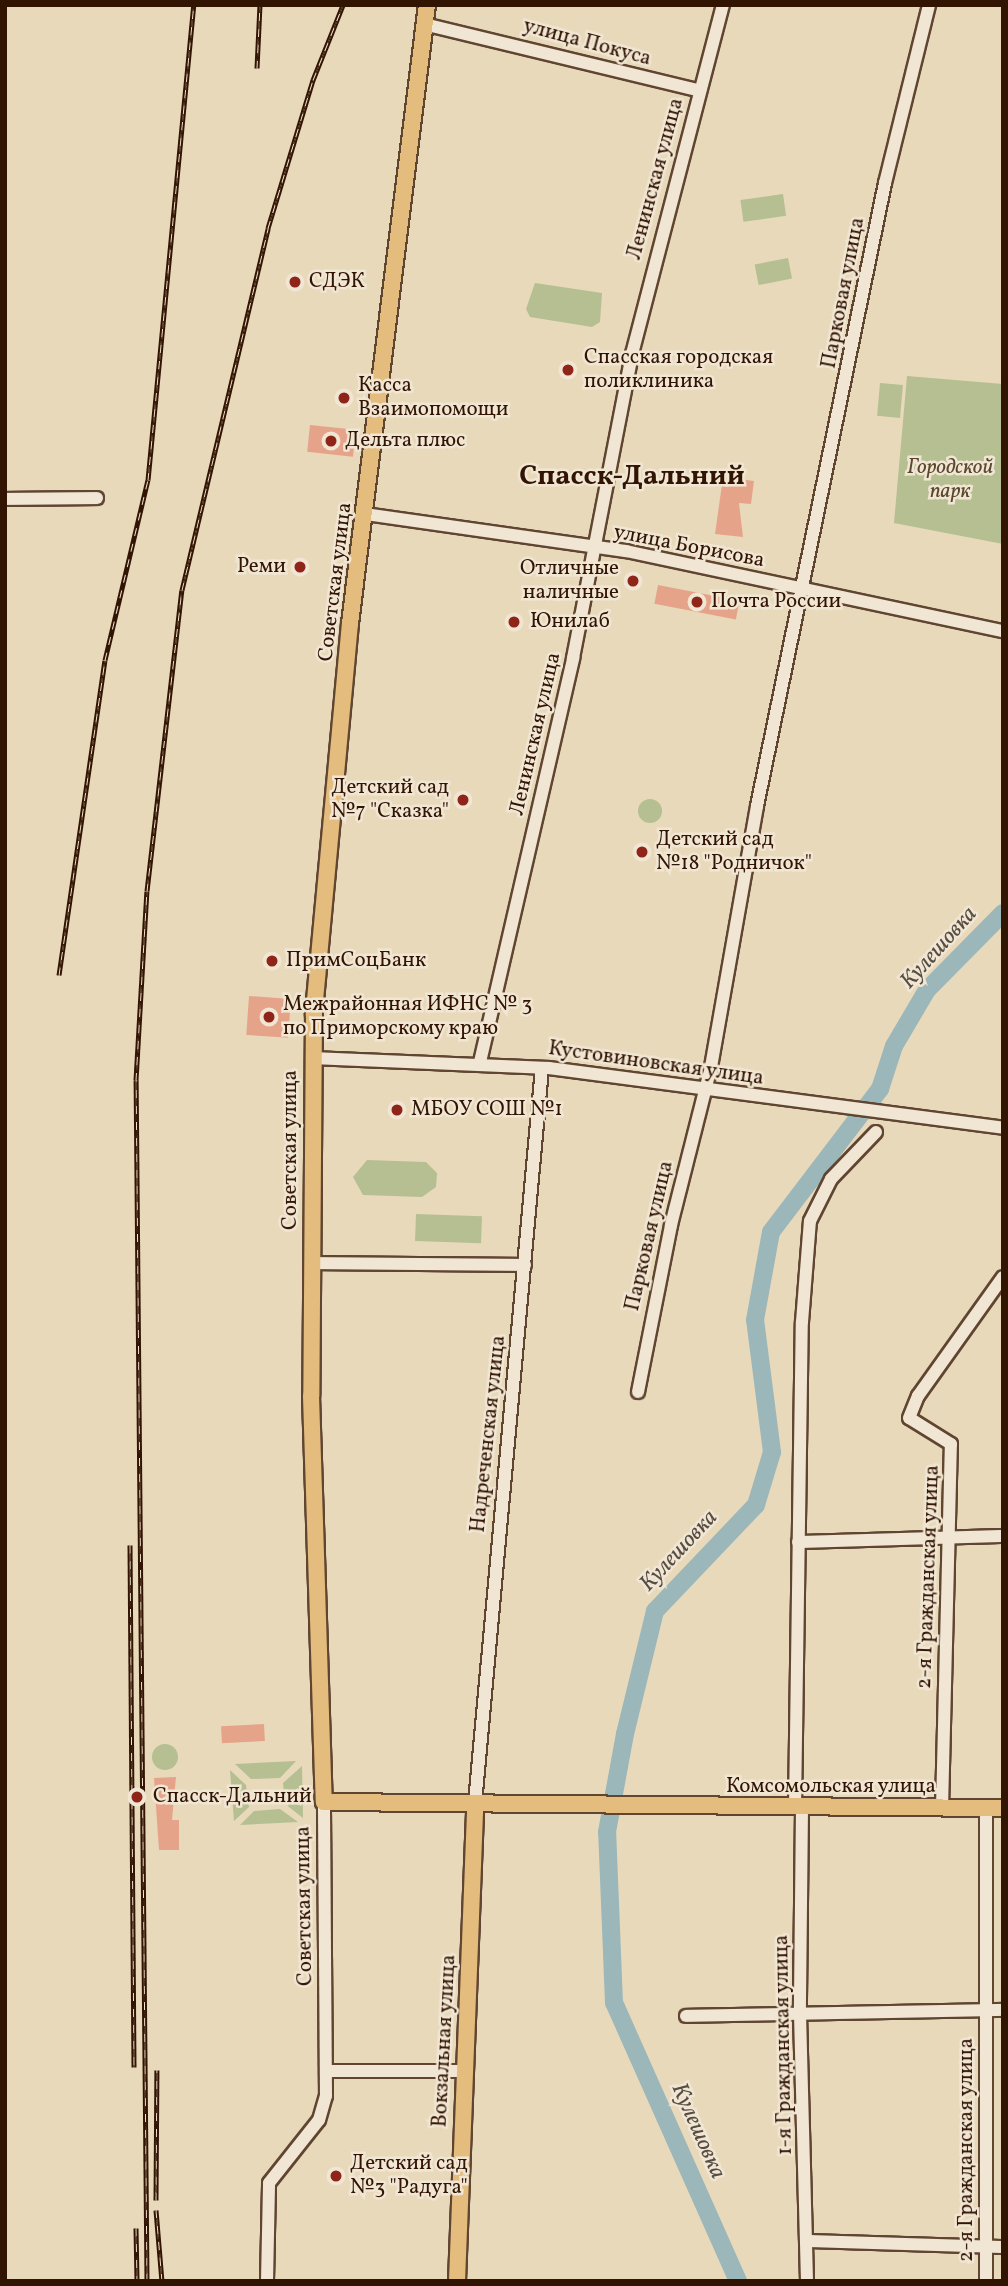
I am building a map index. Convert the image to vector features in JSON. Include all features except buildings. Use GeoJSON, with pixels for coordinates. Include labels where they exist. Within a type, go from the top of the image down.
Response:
{"type":"FeatureCollection","features":[{"type":"Feature","properties":{"kind":"main road","name":"Советская улица"},"geometry":{"type":"LineString","coordinates":[[324,1802],[312,1263],[312,1058],[334,783],[427,5]]}},
{"type":"Feature","properties":{"kind":"main road"},"geometry":{"type":"LineString","coordinates":[[324,1802],[475,1803]]}},
{"type":"Feature","properties":{"kind":"main road","name":"Комсомольская улица"},"geometry":{"type":"LineString","coordinates":[[475,1803],[659,1807],[1003,1808]]}},
{"type":"Feature","properties":{"kind":"main road","name":"Вокзальная улица"},"geometry":{"type":"LineString","coordinates":[[457,2281],[475,1803]]}},
{"type":"Feature","properties":{"kind":"street","name":"Ленинская улица"},"geometry":{"type":"LineString","coordinates":[[480,1062],[596,548],[632,354],[723,5]]}},
{"type":"Feature","properties":{"kind":"street","name":"Парковая улица"},"geometry":{"type":"LineString","coordinates":[[638,1392],[705,1090],[760,792],[805,590],[885,183],[929,5]]}},
{"type":"Feature","properties":{"kind":"street","name":"улица Покуса"},"geometry":{"type":"LineString","coordinates":[[424,24],[699,91]]}},
{"type":"Feature","properties":{"kind":"street"},"geometry":{"type":"LineString","coordinates":[[5,499],[97,498]]}},
{"type":"Feature","properties":{"kind":"street","name":"улица Борисова"},"geometry":{"type":"LineString","coordinates":[[365,514],[596,548],[1003,631]]}},
{"type":"Feature","properties":{"kind":"street","name":"Кустовиновская улица"},"geometry":{"type":"LineString","coordinates":[[312,1058],[480,1062],[542,1068],[1003,1128]]}},
{"type":"Feature","properties":{"kind":"street","name":"Надреченская улица"},"geometry":{"type":"LineString","coordinates":[[475,1803],[542,1068]]}},
{"type":"Feature","properties":{"kind":"street","name":"1-я Гражданская улица"},"geometry":{"type":"LineString","coordinates":[[807,2281],[800,2014],[799,1808],[798,1542],[804,1476],[803,1312],[811,1214],[831,1179],[876,1132]]}},
{"type":"Feature","properties":{"kind":"street"},"geometry":{"type":"LineString","coordinates":[[312,1263],[525,1265]]}},
{"type":"Feature","properties":{"kind":"street","name":"2-я Гражданская улица"},"geometry":{"type":"LineString","coordinates":[[942,1808],[951,1444],[909,1418],[918,1396],[1003,1277]]}},
{"type":"Feature","properties":{"kind":"street"},"geometry":{"type":"LineString","coordinates":[[798,1542],[1003,1535]]}},
{"type":"Feature","properties":{"kind":"street","name":"Советская улица"},"geometry":{"type":"LineString","coordinates":[[267,2281],[269,2183],[319,2120],[326,2071],[324,1802]]}},
{"type":"Feature","properties":{"kind":"street","name":"2-я Гражданская улица"},"geometry":{"type":"LineString","coordinates":[[986,1809],[986,2281]]}},
{"type":"Feature","properties":{"kind":"street"},"geometry":{"type":"LineString","coordinates":[[686,2016],[1003,2010]]}},
{"type":"Feature","properties":{"kind":"street"},"geometry":{"type":"LineString","coordinates":[[326,2071],[464,2071]]}},
{"type":"Feature","properties":{"kind":"street"},"geometry":{"type":"LineString","coordinates":[[807,2241],[1003,2246]]}},
{"type":"Feature","properties":{"kind":"green space"},"geometry":{"type":"Polygon","coordinates":[[[783,194],[786,216],[743,222],[740,200],[783,194]]]}},
{"type":"Feature","properties":{"kind":"green space"},"geometry":{"type":"Polygon","coordinates":[[[788,258],[792,279],[759,285],[755,264],[788,258]]]}},
{"type":"Feature","properties":{"kind":"green space"},"geometry":{"type":"Polygon","coordinates":[[[535,283],[602,293],[600,322],[592,327],[530,317],[526,309],[535,283]]]}},
{"type":"Feature","properties":{"kind":"green space","name":"Городской парк"},"geometry":{"type":"Polygon","coordinates":[[[907,376],[1003,384],[1003,544],[894,523],[907,376]]]}},
{"type":"Feature","properties":{"kind":"green space"},"geometry":{"type":"Polygon","coordinates":[[[880,383],[903,385],[900,418],[877,416],[880,383]]]}},
{"type":"Feature","properties":{"kind":"green space"},"geometry":{"type":"Polygon","coordinates":[[[650,799],[661,806],[662,811],[655,822],[650,823],[639,816],[638,811],[645,800],[650,799]]]}},
{"type":"Feature","properties":{"kind":"green space"},"geometry":{"type":"Polygon","coordinates":[[[367,1160],[426,1162],[437,1173],[436,1187],[422,1197],[363,1195],[353,1177],[367,1160]]]}},
{"type":"Feature","properties":{"kind":"green space"},"geometry":{"type":"Polygon","coordinates":[[[416,1214],[482,1216],[481,1243],[415,1241],[416,1214]]]}},
{"type":"Feature","properties":{"kind":"green space"},"geometry":{"type":"Polygon","coordinates":[[[165,1744],[174,1748],[178,1757],[174,1766],[165,1770],[156,1766],[152,1757],[156,1748],[165,1744]]]}},
{"type":"Feature","properties":{"kind":"green space"},"geometry":{"type":"Polygon","coordinates":[[[296,1761],[280,1778],[251,1779],[235,1764],[296,1761]]]}},
{"type":"Feature","properties":{"kind":"green space"},"geometry":{"type":"Polygon","coordinates":[[[302,1766],[303,1818],[285,1804],[283,1783],[302,1766]]]}},
{"type":"Feature","properties":{"kind":"green space"},"geometry":{"type":"Polygon","coordinates":[[[230,1770],[246,1785],[249,1807],[234,1821],[230,1770]]]}},
{"type":"Feature","properties":{"kind":"green space"},"geometry":{"type":"Polygon","coordinates":[[[280,1809],[298,1822],[240,1825],[254,1811],[280,1809]]]}},
{"type":"Feature","properties":{"kind":"waterway","name":"Кулешовка"},"geometry":{"type":"LineString","coordinates":[[738,2281],[614,2003],[607,1832],[625,1734],[655,1611],[756,1505],[772,1452],[755,1320],[771,1232],[880,1089],[894,1046],[927,990],[1003,913]]}},
{"type":"Feature","properties":{"kind":"railway"},"geometry":{"type":"LineString","coordinates":[[59,975],[105,660],[148,480],[194,5]]}},
{"type":"Feature","properties":{"kind":"railway"},"geometry":{"type":"LineString","coordinates":[[257,68],[260,5]]}},
{"type":"Feature","properties":{"kind":"railway"},"geometry":{"type":"LineString","coordinates":[[147,2281],[136,1080],[147,891],[182,590],[268,228],[313,80],[343,5]]}},
{"type":"Feature","properties":{"kind":"railway"},"geometry":{"type":"LineString","coordinates":[[130,1545],[134,2067]]}},
{"type":"Feature","properties":{"kind":"railway"},"geometry":{"type":"LineString","coordinates":[[156,2200],[157,2070]]}},
{"type":"Feature","properties":{"kind":"railway"},"geometry":{"type":"LineString","coordinates":[[156,2210],[162,2281]]}},
{"type":"Feature","properties":{"kind":"railway"},"geometry":{"type":"LineString","coordinates":[[136,2228],[137,2281]]}},
{"type":"Feature","properties":{"kind":"place","name":"СДЭК"},"geometry":{"type":"Point","coordinates":[295,282]}},
{"type":"Feature","properties":{"kind":"place","name":"Спасская городская поликлиника"},"geometry":{"type":"Point","coordinates":[568,370]}},
{"type":"Feature","properties":{"kind":"place","name":"Касса Взаимопомощи"},"geometry":{"type":"Point","coordinates":[344,398]}},
{"type":"Feature","properties":{"kind":"place","name":"Дельта плюс"},"geometry":{"type":"Point","coordinates":[331,441]}},
{"type":"Feature","properties":{"kind":"place","name":"Реми"},"geometry":{"type":"Point","coordinates":[300,567]}},
{"type":"Feature","properties":{"kind":"place","name":"Отличные наличные"},"geometry":{"type":"Point","coordinates":[633,581]}},
{"type":"Feature","properties":{"kind":"place","name":"Почта России"},"geometry":{"type":"Point","coordinates":[697,602]}},
{"type":"Feature","properties":{"kind":"place","name":"Юнилаб"},"geometry":{"type":"Point","coordinates":[514,622]}},
{"type":"Feature","properties":{"kind":"place","name":"Детский сад №7 \"Сказка\""},"geometry":{"type":"Point","coordinates":[463,800]}},
{"type":"Feature","properties":{"kind":"place","name":"Детский сад №18 \"Родничок\""},"geometry":{"type":"Point","coordinates":[642,852]}},
{"type":"Feature","properties":{"kind":"place","name":"ПримСоцБанк"},"geometry":{"type":"Point","coordinates":[272,961]}},
{"type":"Feature","properties":{"kind":"place","name":"Межрайонная ИФНС № 3 по Приморскому краю"},"geometry":{"type":"Point","coordinates":[269,1017]}},
{"type":"Feature","properties":{"kind":"place","name":"МБОУ СОШ №1"},"geometry":{"type":"Point","coordinates":[397,1110]}},
{"type":"Feature","properties":{"kind":"place","name":"Спасск-Дальний"},"geometry":{"type":"Point","coordinates":[137,1797]}},
{"type":"Feature","properties":{"kind":"place","name":"Детский сад №3 \"Радуга\""},"geometry":{"type":"Point","coordinates":[336,2176]}},
{"type":"Feature","properties":{"kind":"district","name":"Спасск-Дальний"},"geometry":{"type":"Point","coordinates":[632,477]}}]}
